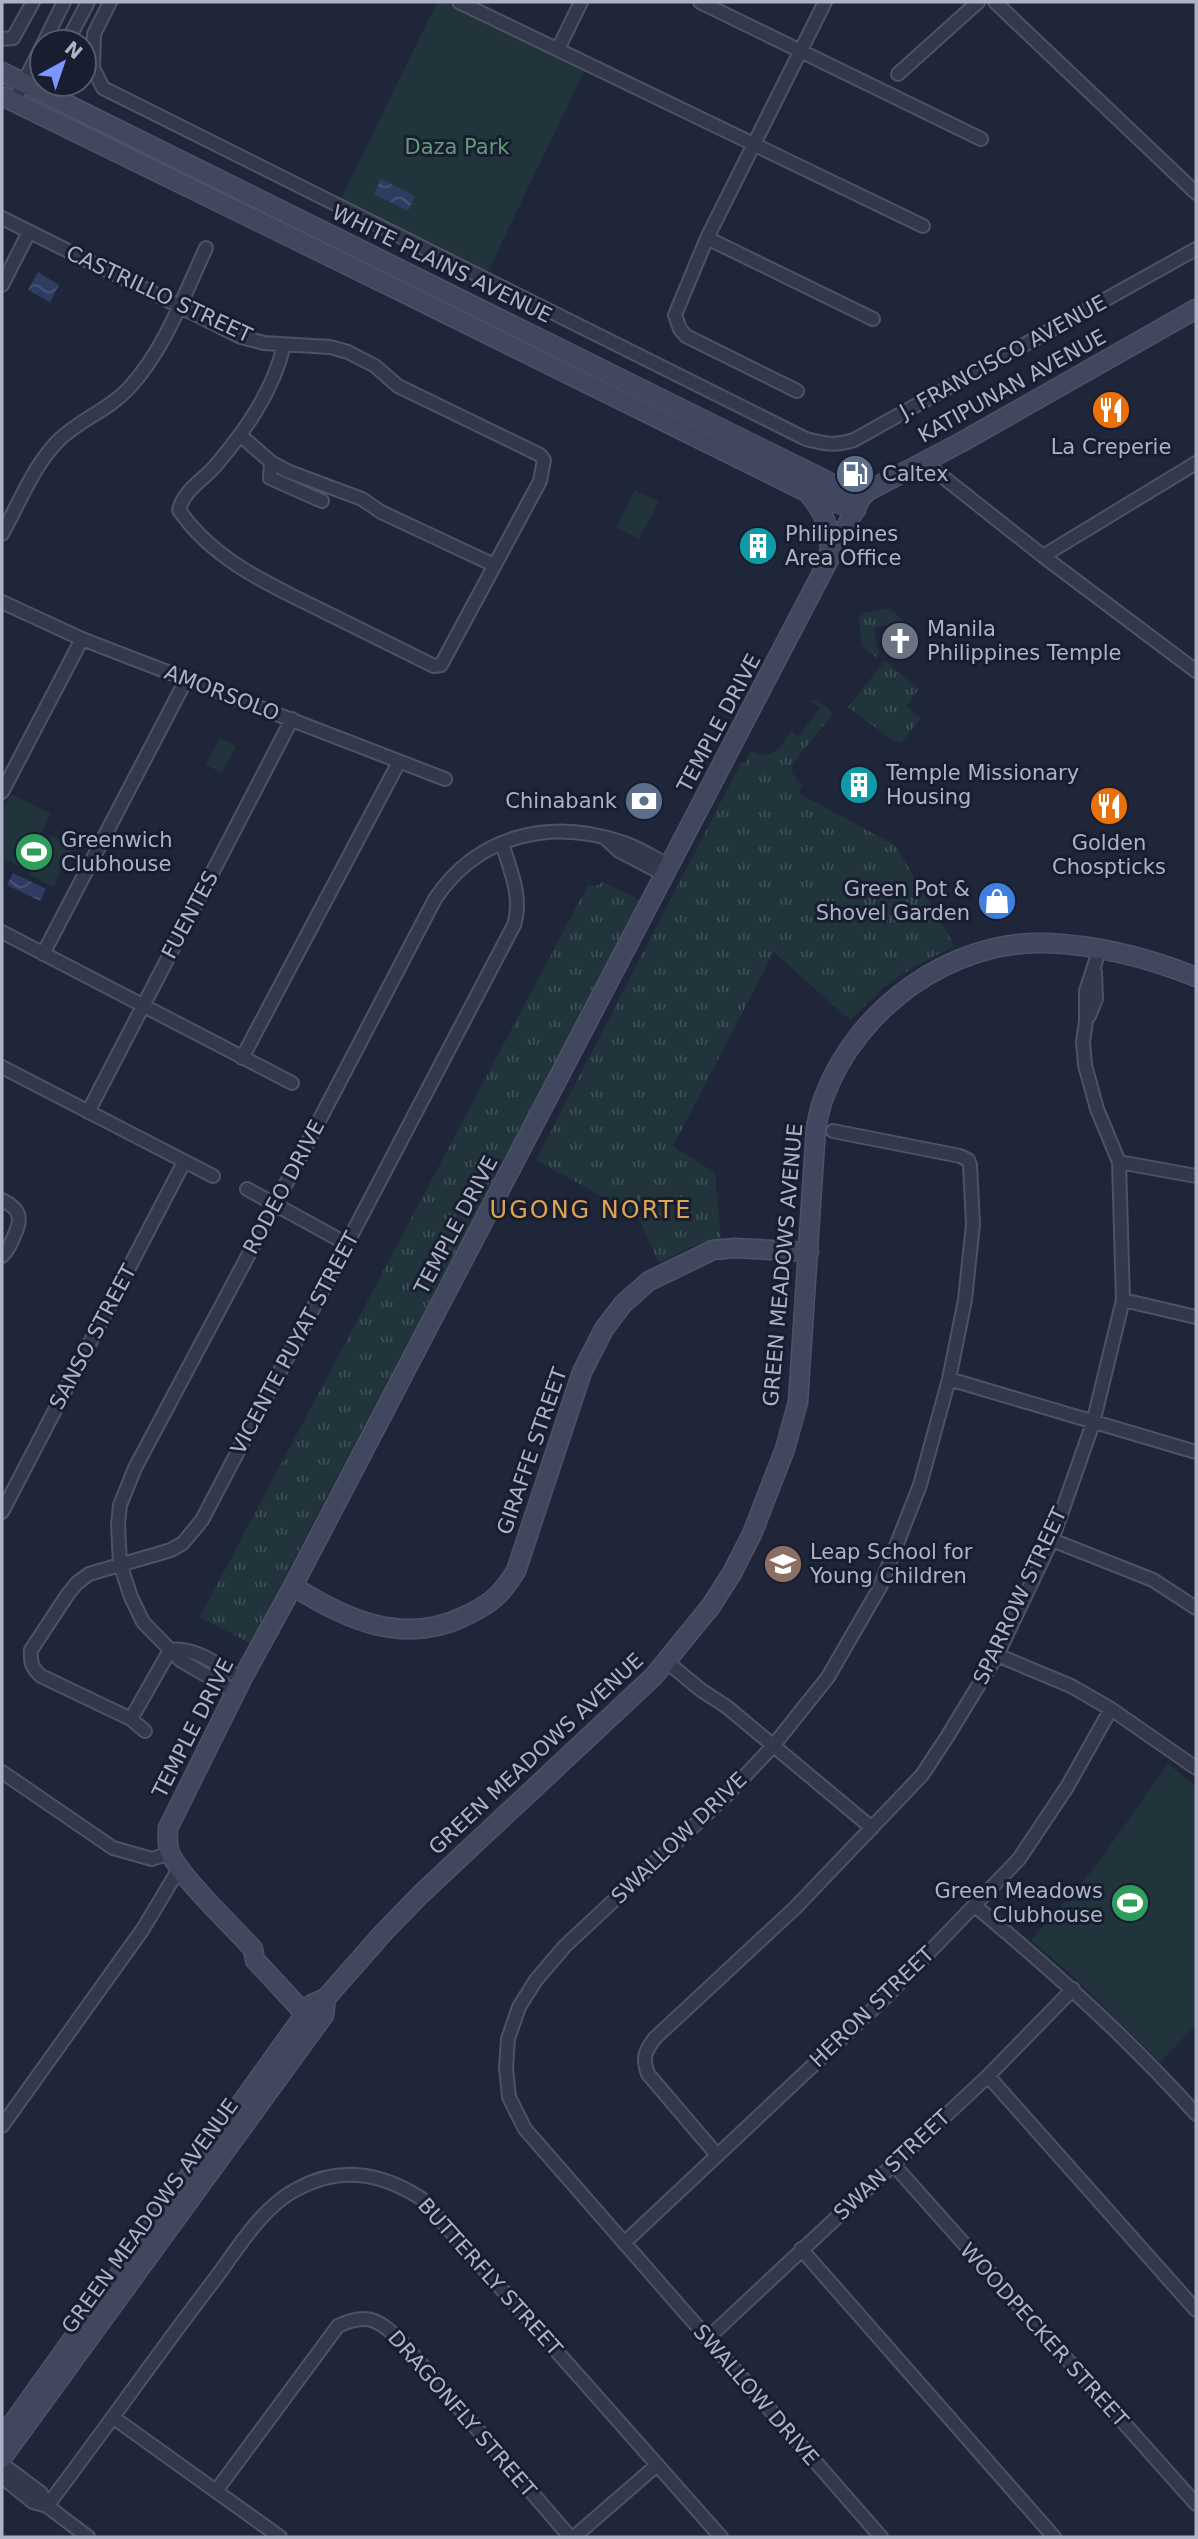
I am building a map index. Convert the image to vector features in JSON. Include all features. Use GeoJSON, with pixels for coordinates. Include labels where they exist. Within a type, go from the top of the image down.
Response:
{"type":"FeatureCollection","features":[{"type":"Feature","properties":{"kind":"street"},"geometry":{"type":"LineString","coordinates":[[2,39],[13,38],[33,2]]}},
{"type":"Feature","properties":{"kind":"street"},"geometry":{"type":"LineString","coordinates":[[51,28],[64,2]]}},
{"type":"Feature","properties":{"kind":"street"},"geometry":{"type":"LineString","coordinates":[[74,28],[88,2]]}},
{"type":"Feature","properties":{"kind":"street","name":"J. FRANCISCO AVENUE"},"geometry":{"type":"LineString","coordinates":[[110,2],[94,34],[93,68],[103,89],[806,439],[836,445],[854,440],[1196,249]]}},
{"type":"Feature","properties":{"kind":"street"},"geometry":{"type":"LineString","coordinates":[[459,2],[923,226]]}},
{"type":"Feature","properties":{"kind":"street"},"geometry":{"type":"LineString","coordinates":[[558,49],[581,2]]}},
{"type":"Feature","properties":{"kind":"street"},"geometry":{"type":"LineString","coordinates":[[700,2],[981,139]]}},
{"type":"Feature","properties":{"kind":"street"},"geometry":{"type":"LineString","coordinates":[[797,391],[687,336],[680,329],[675,315],[707,238],[825,2]]}},
{"type":"Feature","properties":{"kind":"street"},"geometry":{"type":"LineString","coordinates":[[898,74],[978,2]]}},
{"type":"Feature","properties":{"kind":"street"},"geometry":{"type":"LineString","coordinates":[[995,2],[1196,192]]}},
{"type":"Feature","properties":{"kind":"street","name":"WHITE PLAINS AVENUE"},"geometry":{"type":"LineString","coordinates":[[2,72],[28,84]]}},
{"type":"Feature","properties":{"kind":"street"},"geometry":{"type":"LineString","coordinates":[[8,99],[24,83],[28,75]]}},
{"type":"Feature","properties":{"kind":"street"},"geometry":{"type":"LineString","coordinates":[[33,112],[40,98]]}},
{"type":"Feature","properties":{"kind":"street","name":"WHITE PLAINS AVENUE"},"geometry":{"type":"LineString","coordinates":[[64,98],[807,492],[859,504]]}},
{"type":"Feature","properties":{"kind":"street","name":"WHITE PLAINS AVENUE"},"geometry":{"type":"LineString","coordinates":[[8,99],[511,334],[859,504]]}},
{"type":"Feature","properties":{"kind":"street","name":"CASTRILLO STREET"},"geometry":{"type":"LineString","coordinates":[[2,218],[241,337],[284,345],[330,347],[348,352],[375,366],[398,386],[540,455],[544,460],[540,481],[494,565]]}},
{"type":"Feature","properties":{"kind":"street"},"geometry":{"type":"LineString","coordinates":[[2,285],[29,232]]}},
{"type":"Feature","properties":{"kind":"street"},"geometry":{"type":"LineString","coordinates":[[707,238],[873,319]]}},
{"type":"Feature","properties":{"kind":"street"},"geometry":{"type":"LineString","coordinates":[[2,534],[46,455],[61,437],[107,407],[129,388],[166,335],[206,248]]}},
{"type":"Feature","properties":{"kind":"street","name":"KATIPUNAN AVENUE"},"geometry":{"type":"LineString","coordinates":[[859,504],[868,492],[1196,309]]}},
{"type":"Feature","properties":{"kind":"street"},"geometry":{"type":"LineString","coordinates":[[240,435],[271,462],[287,471],[362,499],[381,512],[494,565],[441,665],[434,666],[261,581],[226,559],[179,510],[188,491],[215,467],[270,389],[284,345]]}},
{"type":"Feature","properties":{"kind":"street"},"geometry":{"type":"LineString","coordinates":[[271,462],[270,478],[322,500]]}},
{"type":"Feature","properties":{"kind":"street"},"geometry":{"type":"LineString","coordinates":[[924,462],[1196,671]]}},
{"type":"Feature","properties":{"kind":"street"},"geometry":{"type":"LineString","coordinates":[[1043,556],[1196,463]]}},
{"type":"Feature","properties":{"kind":"street"},"geometry":{"type":"LineString","coordinates":[[807,492],[818,504],[827,525],[830,551],[825,569]]}},
{"type":"Feature","properties":{"kind":"street","name":"TEMPLE DRIVE"},"geometry":{"type":"LineString","coordinates":[[170,1853],[169,1828],[239,1685],[859,504]]}},
{"type":"Feature","properties":{"kind":"street","name":"AMORSOLO"},"geometry":{"type":"LineString","coordinates":[[2,602],[82,639],[445,779]]}},
{"type":"Feature","properties":{"kind":"street"},"geometry":{"type":"LineString","coordinates":[[2,792],[82,639]]}},
{"type":"Feature","properties":{"kind":"street"},"geometry":{"type":"LineString","coordinates":[[43,954],[186,680]]}},
{"type":"Feature","properties":{"kind":"street","name":"FUENTES"},"geometry":{"type":"LineString","coordinates":[[88,1112],[292,719]]}},
{"type":"Feature","properties":{"kind":"street"},"geometry":{"type":"LineString","coordinates":[[242,1058],[399,762]]}},
{"type":"Feature","properties":{"kind":"street","name":"RODEO DRIVE"},"geometry":{"type":"LineString","coordinates":[[170,1650],[143,1622],[131,1597],[120,1564],[120,1505],[131,1477],[435,899],[444,885],[461,868],[484,852],[502,843],[551,831],[569,830],[604,838],[618,851],[629,851],[667,871]]}},
{"type":"Feature","properties":{"kind":"street","name":"VICENTE PUYAT STREET"},"geometry":{"type":"LineString","coordinates":[[145,1731],[131,1719],[41,1676],[34,1670],[31,1650],[77,1583],[89,1574],[171,1550],[183,1543],[202,1520],[514,925],[518,900],[502,843]]}},
{"type":"Feature","properties":{"kind":"street"},"geometry":{"type":"LineString","coordinates":[[2,932],[292,1083]]}},
{"type":"Feature","properties":{"kind":"street","name":"GREEN MEADOWS AVENUE"},"geometry":{"type":"LineString","coordinates":[[2,2458],[42,2393],[317,2008],[421,1894],[670,1658],[711,1606],[732,1573],[770,1494],[798,1402],[816,1128],[823,1098],[859,1033],[883,1007],[912,985],[944,967],[980,953],[1020,944],[1045,943],[1100,948],[1174,968],[1196,977]]}},
{"type":"Feature","properties":{"kind":"street","name":"SPARROW STREET"},"geometry":{"type":"LineString","coordinates":[[717,2155],[649,2074],[643,2061],[645,2051],[655,2038],[795,1908],[922,1775],[997,1655],[1052,1540],[1093,1423],[1123,1300],[1119,1162],[1097,1109],[1085,1065],[1083,1042],[1086,1021],[1096,999],[1094,969],[1100,948]]}},
{"type":"Feature","properties":{"kind":"street"},"geometry":{"type":"LineString","coordinates":[[2,1067],[213,1176]]}},
{"type":"Feature","properties":{"kind":"street","name":"SWALLOW DRIVE"},"geometry":{"type":"LineString","coordinates":[[833,1131],[960,1156],[968,1160],[970,1165],[973,1224],[965,1300],[949,1379],[920,1485],[880,1587],[828,1676],[774,1746],[726,1797],[565,1946],[536,1980],[519,2007],[508,2039],[506,2068],[509,2097],[525,2129],[881,2537]]}},
{"type":"Feature","properties":{"kind":"street","name":"SANSO STREET"},"geometry":{"type":"LineString","coordinates":[[2,1512],[184,1162]]}},
{"type":"Feature","properties":{"kind":"street"},"geometry":{"type":"LineString","coordinates":[[1119,1162],[1196,1176]]}},
{"type":"Feature","properties":{"kind":"street"},"geometry":{"type":"LineString","coordinates":[[247,1189],[347,1244]]}},
{"type":"Feature","properties":{"kind":"street"},"geometry":{"type":"LineString","coordinates":[[2,1200],[14,1206],[21,1217],[7,1251],[2,1256]]}},
{"type":"Feature","properties":{"kind":"street","name":"GIRAFFE STREET"},"geometry":{"type":"LineString","coordinates":[[293,1586],[351,1617],[387,1628],[421,1630],[445,1626],[491,1603],[516,1571],[582,1372],[618,1310],[649,1280],[713,1250],[735,1248],[809,1252]]}},
{"type":"Feature","properties":{"kind":"street"},"geometry":{"type":"LineString","coordinates":[[1123,1300],[1196,1317]]}},
{"type":"Feature","properties":{"kind":"street"},"geometry":{"type":"LineString","coordinates":[[949,1379],[1196,1452]]}},
{"type":"Feature","properties":{"kind":"street"},"geometry":{"type":"LineString","coordinates":[[1052,1540],[1153,1580],[1196,1608]]}},
{"type":"Feature","properties":{"kind":"street"},"geometry":{"type":"LineString","coordinates":[[131,1719],[170,1650],[181,1648],[193,1652],[239,1685]]}},
{"type":"Feature","properties":{"kind":"street"},"geometry":{"type":"LineString","coordinates":[[997,1655],[1071,1686],[1111,1709],[1196,1768]]}},
{"type":"Feature","properties":{"kind":"street"},"geometry":{"type":"LineString","coordinates":[[670,1658],[872,1828]]}},
{"type":"Feature","properties":{"kind":"street","name":"HERON STREET"},"geometry":{"type":"LineString","coordinates":[[624,2243],[889,1994],[1019,1859],[1067,1787],[1111,1709]]}},
{"type":"Feature","properties":{"kind":"street"},"geometry":{"type":"LineString","coordinates":[[2,1772],[113,1848],[152,1859],[170,1853],[180,1869],[253,1949],[255,1960],[317,2008]]}},
{"type":"Feature","properties":{"kind":"street"},"geometry":{"type":"LineString","coordinates":[[2,2126],[143,1929],[180,1869]]}},
{"type":"Feature","properties":{"kind":"street"},"geometry":{"type":"LineString","coordinates":[[974,1905],[1073,1989],[1132,2045],[1196,2112]]}},
{"type":"Feature","properties":{"kind":"street","name":"SWAN STREET"},"geometry":{"type":"LineString","coordinates":[[707,2339],[988,2076],[1073,1989]]}},
{"type":"Feature","properties":{"kind":"street"},"geometry":{"type":"LineString","coordinates":[[988,2076],[1196,2311]]}},
{"type":"Feature","properties":{"kind":"street","name":"WOODPECKER STREET"},"geometry":{"type":"LineString","coordinates":[[893,2164],[1196,2504]]}},
{"type":"Feature","properties":{"kind":"street","name":"BUTTERFLY STREET"},"geometry":{"type":"LineString","coordinates":[[47,2506],[114,2418],[177,2328],[256,2225],[277,2202],[297,2189],[322,2179],[343,2175],[373,2176],[400,2185],[422,2199],[721,2537]]}},
{"type":"Feature","properties":{"kind":"street"},"geometry":{"type":"LineString","coordinates":[[801,2249],[1054,2537]]}},
{"type":"Feature","properties":{"kind":"street","name":"DRAGONFLY STREET"},"geometry":{"type":"LineString","coordinates":[[216,2491],[338,2326],[352,2319],[370,2317],[387,2327],[403,2343],[572,2537]]}},
{"type":"Feature","properties":{"kind":"street","name":"GREEN MEADOWS AVENUE"},"geometry":{"type":"LineString","coordinates":[[2,2438],[42,2393]]}},
{"type":"Feature","properties":{"kind":"street"},"geometry":{"type":"LineString","coordinates":[[114,2418],[280,2537]]}},
{"type":"Feature","properties":{"kind":"street"},"geometry":{"type":"LineString","coordinates":[[2,2464],[41,2494],[47,2506]]}},
{"type":"Feature","properties":{"kind":"street"},"geometry":{"type":"LineString","coordinates":[[572,2537],[657,2465]]}},
{"type":"Feature","properties":{"kind":"street"},"geometry":{"type":"LineString","coordinates":[[2,2477],[33,2502],[47,2506],[88,2537]]}},
{"type":"Feature","properties":{"kind":"green space","name":"Daza Park"},"geometry":{"type":"Polygon","coordinates":[[[437,2],[443,2],[585,70],[487,273],[340,201],[437,2]]]}},
{"type":"Feature","properties":{"kind":"green space"},"geometry":{"type":"Polygon","coordinates":[[[635,490],[659,502],[639,539],[616,527],[635,490]]]}},
{"type":"Feature","properties":{"kind":"green space"},"geometry":{"type":"Polygon","coordinates":[[[890,608],[905,622],[873,628],[879,656],[877,658],[862,646],[859,618],[864,613],[890,608]]]}},
{"type":"Feature","properties":{"kind":"green space"},"geometry":{"type":"Polygon","coordinates":[[[885,661],[919,689],[906,706],[921,718],[901,743],[893,741],[848,707],[885,661]]]}},
{"type":"Feature","properties":{"kind":"green space"},"geometry":{"type":"Polygon","coordinates":[[[816,700],[830,710],[832,715],[792,764],[792,773],[802,785],[798,793],[895,845],[955,946],[913,967],[882,989],[850,1020],[774,952],[673,1146],[715,1173],[721,1239],[691,1247],[659,1263],[638,1216],[536,1160],[741,763],[744,764],[751,751],[764,755],[774,752],[791,732],[798,737],[820,708],[811,701],[816,700]]]}},
{"type":"Feature","properties":{"kind":"green space"},"geometry":{"type":"Polygon","coordinates":[[[220,738],[236,746],[222,773],[206,765],[220,738]]]}},
{"type":"Feature","properties":{"kind":"green space"},"geometry":{"type":"Polygon","coordinates":[[[11,794],[51,814],[22,868],[2,857],[2,812],[11,794]]]}},
{"type":"Feature","properties":{"kind":"green space"},"geometry":{"type":"Polygon","coordinates":[[[51,835],[74,847],[53,887],[30,875],[51,835]]]}},
{"type":"Feature","properties":{"kind":"green space"},"geometry":{"type":"Polygon","coordinates":[[[603,882],[640,900],[250,1643],[200,1617],[588,885],[594,887],[603,882]]]}},
{"type":"Feature","properties":{"kind":"green space","name":"Green Meadows Clubhouse"},"geometry":{"type":"Polygon","coordinates":[[[1168,1764],[1196,1786],[1196,2025],[1160,2062],[1078,1981],[1031,1940],[1095,1867],[1168,1764]]]}},
{"type":"Feature","properties":{"kind":"water"},"geometry":{"type":"Polygon","coordinates":[[[381,179],[415,196],[408,211],[374,194],[381,179]]]}},
{"type":"Feature","properties":{"kind":"water"},"geometry":{"type":"Polygon","coordinates":[[[38,272],[59,285],[50,302],[28,290],[38,272]]]}},
{"type":"Feature","properties":{"kind":"water"},"geometry":{"type":"Polygon","coordinates":[[[13,873],[46,889],[40,901],[7,885],[13,873]]]}},
{"type":"Feature","properties":{"kind":"place","name":"La Creperie"},"geometry":{"type":"Point","coordinates":[1111,410]}},
{"type":"Feature","properties":{"kind":"place","name":"Caltex"},"geometry":{"type":"Point","coordinates":[855,474]}},
{"type":"Feature","properties":{"kind":"place","name":"Philippines Area Office"},"geometry":{"type":"Point","coordinates":[758,546]}},
{"type":"Feature","properties":{"kind":"place","name":"Manila Philippines Temple"},"geometry":{"type":"Point","coordinates":[900,641]}},
{"type":"Feature","properties":{"kind":"place","name":"Temple Missionary Housing"},"geometry":{"type":"Point","coordinates":[859,785]}},
{"type":"Feature","properties":{"kind":"place","name":"Chinabank"},"geometry":{"type":"Point","coordinates":[644,801]}},
{"type":"Feature","properties":{"kind":"place","name":"Golden Chospticks"},"geometry":{"type":"Point","coordinates":[1109,806]}},
{"type":"Feature","properties":{"kind":"place","name":"Greenwich Clubhouse"},"geometry":{"type":"Point","coordinates":[34,852]}},
{"type":"Feature","properties":{"kind":"place","name":"Green Pot & Shovel Garden"},"geometry":{"type":"Point","coordinates":[997,901]}},
{"type":"Feature","properties":{"kind":"place","name":"Leap School for Young Children"},"geometry":{"type":"Point","coordinates":[783,1564]}},
{"type":"Feature","properties":{"kind":"place","name":"Green Meadows Clubhouse"},"geometry":{"type":"Point","coordinates":[1130,1903]}},
{"type":"Feature","properties":{"kind":"district","name":"UGONG NORTE"},"geometry":{"type":"Point","coordinates":[591,1210]}}]}
